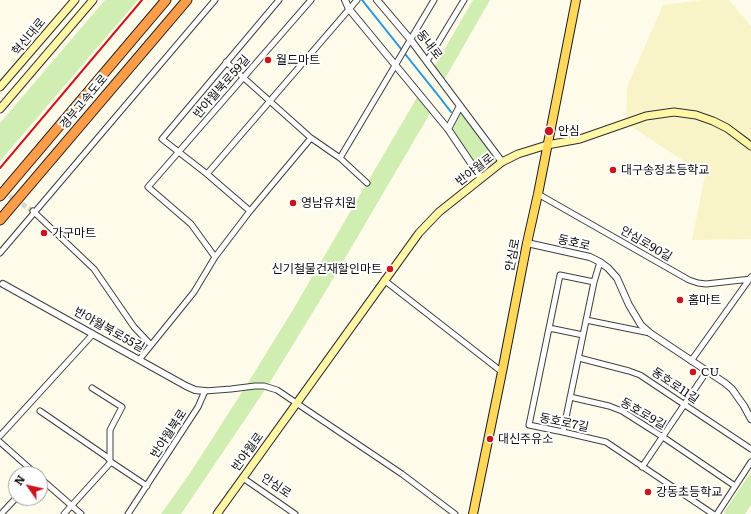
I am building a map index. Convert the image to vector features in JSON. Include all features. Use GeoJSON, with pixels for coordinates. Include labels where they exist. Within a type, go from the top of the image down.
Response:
{"type":"FeatureCollection","features":[{"type":"Feature","properties":{"kind":"highway","name":"경부고속도로"},"geometry":{"type":"LineString","coordinates":[[0,196],[166,0]]}},
{"type":"Feature","properties":{"kind":"highway","name":"경부고속도로"},"geometry":{"type":"LineString","coordinates":[[0,220],[187,0]]}},
{"type":"Feature","properties":{"kind":"main road","name":"혁신대로"},"geometry":{"type":"LineString","coordinates":[[0,87],[74,0]]}},
{"type":"Feature","properties":{"kind":"main road"},"geometry":{"type":"LineString","coordinates":[[0,110],[93,0]]}},
{"type":"Feature","properties":{"kind":"main road","name":"안심로"},"geometry":{"type":"LineString","coordinates":[[473,514],[576,0]]}},
{"type":"Feature","properties":{"kind":"main road","name":"반야월로"},"geometry":{"type":"LineString","coordinates":[[217,514],[419,233],[439,212],[502,162],[518,154],[548,145],[580,140],[646,116],[674,112],[696,115],[713,121],[728,128],[751,146]]}},
{"type":"Feature","properties":{"kind":"street"},"geometry":{"type":"LineString","coordinates":[[0,253],[215,0]]}},
{"type":"Feature","properties":{"kind":"street"},"geometry":{"type":"LineString","coordinates":[[250,211],[207,174],[162,139],[279,0]]}},
{"type":"Feature","properties":{"kind":"street","name":"반야월북로59길"},"geometry":{"type":"LineString","coordinates":[[215,257],[192,224],[148,187],[311,0]]}},
{"type":"Feature","properties":{"kind":"street"},"geometry":{"type":"LineString","coordinates":[[345,0],[350,9],[448,129],[482,178]]}},
{"type":"Feature","properties":{"kind":"street"},"geometry":{"type":"LineString","coordinates":[[207,174],[357,0]]}},
{"type":"Feature","properties":{"kind":"street","name":"동내로"},"geometry":{"type":"LineString","coordinates":[[377,0],[428,61],[502,162]]}},
{"type":"Feature","properties":{"kind":"street"},"geometry":{"type":"LineString","coordinates":[[340,158],[434,0]]}},
{"type":"Feature","properties":{"kind":"street"},"geometry":{"type":"LineString","coordinates":[[428,61],[464,0]]}},
{"type":"Feature","properties":{"kind":"street"},"geometry":{"type":"LineString","coordinates":[[226,62],[311,138],[340,158],[367,183]]}},
{"type":"Feature","properties":{"kind":"street"},"geometry":{"type":"LineString","coordinates":[[448,129],[460,106]]}},
{"type":"Feature","properties":{"kind":"street"},"geometry":{"type":"LineString","coordinates":[[139,360],[194,292],[215,257],[250,211],[311,138]]}},
{"type":"Feature","properties":{"kind":"street","name":"안심로90길"},"geometry":{"type":"LineString","coordinates":[[538,194],[689,280],[706,284],[751,278]]}},
{"type":"Feature","properties":{"kind":"street"},"geometry":{"type":"LineString","coordinates":[[34,212],[94,268],[134,327],[151,345]]}},
{"type":"Feature","properties":{"kind":"street","name":"동호로"},"geometry":{"type":"LineString","coordinates":[[527,243],[590,257],[608,268],[617,278],[635,317],[641,325],[650,334],[725,383],[732,389],[751,419]]}},
{"type":"Feature","properties":{"kind":"street"},"geometry":{"type":"LineString","coordinates":[[563,432],[594,282],[600,262]]}},
{"type":"Feature","properties":{"kind":"street","name":"동호로7길"},"geometry":{"type":"LineString","coordinates":[[594,282],[560,275],[529,426],[606,442],[712,514]]}},
{"type":"Feature","properties":{"kind":"street"},"geometry":{"type":"LineString","coordinates":[[690,360],[751,278]]}},
{"type":"Feature","properties":{"kind":"street"},"geometry":{"type":"LineString","coordinates":[[384,280],[502,372]]}},
{"type":"Feature","properties":{"kind":"street","name":"반야월북로55길"},"geometry":{"type":"LineString","coordinates":[[3,284],[186,386],[195,390],[205,391]]}},
{"type":"Feature","properties":{"kind":"street","name":"동호로"},"geometry":{"type":"LineString","coordinates":[[586,320],[650,334]]}},
{"type":"Feature","properties":{"kind":"street"},"geometry":{"type":"LineString","coordinates":[[549,328],[583,335]]}},
{"type":"Feature","properties":{"kind":"street"},"geometry":{"type":"LineString","coordinates":[[0,436],[93,334]]}},
{"type":"Feature","properties":{"kind":"street","name":"동호로11길"},"geometry":{"type":"LineString","coordinates":[[579,358],[623,369],[640,375],[751,449]]}},
{"type":"Feature","properties":{"kind":"street"},"geometry":{"type":"LineString","coordinates":[[642,467],[707,371]]}},
{"type":"Feature","properties":{"kind":"street"},"geometry":{"type":"LineString","coordinates":[[205,391],[246,386],[264,386],[277,390],[402,474],[455,514]]}},
{"type":"Feature","properties":{"kind":"street"},"geometry":{"type":"LineString","coordinates":[[64,514],[111,461],[110,430],[122,407],[92,388]]}},
{"type":"Feature","properties":{"kind":"street","name":"반야월북로"},"geometry":{"type":"LineString","coordinates":[[128,514],[198,407],[205,391]]}},
{"type":"Feature","properties":{"kind":"street","name":"동호로9길"},"geometry":{"type":"LineString","coordinates":[[570,397],[609,406],[622,411],[735,486]]}},
{"type":"Feature","properties":{"kind":"street"},"geometry":{"type":"LineString","coordinates":[[40,412],[107,456],[111,461],[147,486]]}},
{"type":"Feature","properties":{"kind":"street"},"geometry":{"type":"LineString","coordinates":[[0,442],[27,466]]}},
{"type":"Feature","properties":{"kind":"street"},"geometry":{"type":"LineString","coordinates":[[717,514],[751,462]]}},
{"type":"Feature","properties":{"kind":"street","name":"안심로"},"geometry":{"type":"LineString","coordinates":[[243,478],[295,514]]}},
{"type":"Feature","properties":{"kind":"street"},"geometry":{"type":"LineString","coordinates":[[48,485],[80,514]]}},
{"type":"Feature","properties":{"kind":"street"},"geometry":{"type":"LineString","coordinates":[[1,514],[8,506]]}},
{"type":"Feature","properties":{"kind":"shaded area"},"geometry":{"type":"Polygon","coordinates":[[[703,0],[729,0],[751,26],[751,239],[692,240],[705,175],[626,123],[627,87],[663,5],[703,0]]]}},
{"type":"Feature","properties":{"kind":"green space"},"geometry":{"type":"Polygon","coordinates":[[[105,0],[138,0],[0,161],[0,123],[105,0]]]}},
{"type":"Feature","properties":{"kind":"green space"},"geometry":{"type":"Polygon","coordinates":[[[473,0],[490,0],[443,82],[433,69],[473,0]]]}},
{"type":"Feature","properties":{"kind":"green space"},"geometry":{"type":"Polygon","coordinates":[[[419,94],[432,110],[324,294],[267,387],[181,514],[161,514],[190,473],[291,313],[419,94]]]}},
{"type":"Feature","properties":{"kind":"green space"},"geometry":{"type":"Polygon","coordinates":[[[460,106],[502,162],[481,178],[448,129],[460,106]]]}},
{"type":"Feature","properties":{"kind":"green space"},"geometry":{"type":"Polygon","coordinates":[[[751,472],[751,505],[745,514],[725,514],[724,512],[751,472]]]}},
{"type":"Feature","properties":{"kind":"waterway"},"geometry":{"type":"LineString","coordinates":[[362,0],[451,112]]}},
{"type":"Feature","properties":{"kind":"tunnel"},"geometry":{"type":"LineString","coordinates":[[3,192],[33,211]]}},
{"type":"Feature","properties":{"kind":"railway"},"geometry":{"type":"LineString","coordinates":[[0,168],[142,0]]}},
{"type":"Feature","properties":{"kind":"place","name":"월드마트"},"geometry":{"type":"Point","coordinates":[268,60]}},
{"type":"Feature","properties":{"kind":"place","name":"안심"},"geometry":{"type":"Point","coordinates":[549,131]}},
{"type":"Feature","properties":{"kind":"place","name":"대구송정초등학교"},"geometry":{"type":"Point","coordinates":[613,170]}},
{"type":"Feature","properties":{"kind":"place","name":"영남유치원"},"geometry":{"type":"Point","coordinates":[293,203]}},
{"type":"Feature","properties":{"kind":"place","name":"가구마트"},"geometry":{"type":"Point","coordinates":[44,233]}},
{"type":"Feature","properties":{"kind":"place","name":"신기철물건재할인마트"},"geometry":{"type":"Point","coordinates":[390,269]}},
{"type":"Feature","properties":{"kind":"place","name":"홈마트"},"geometry":{"type":"Point","coordinates":[680,300]}},
{"type":"Feature","properties":{"kind":"place","name":"CU"},"geometry":{"type":"Point","coordinates":[693,372]}},
{"type":"Feature","properties":{"kind":"place","name":"대신주유소"},"geometry":{"type":"Point","coordinates":[490,439]}},
{"type":"Feature","properties":{"kind":"place","name":"강동초등학교"},"geometry":{"type":"Point","coordinates":[648,492]}}]}
